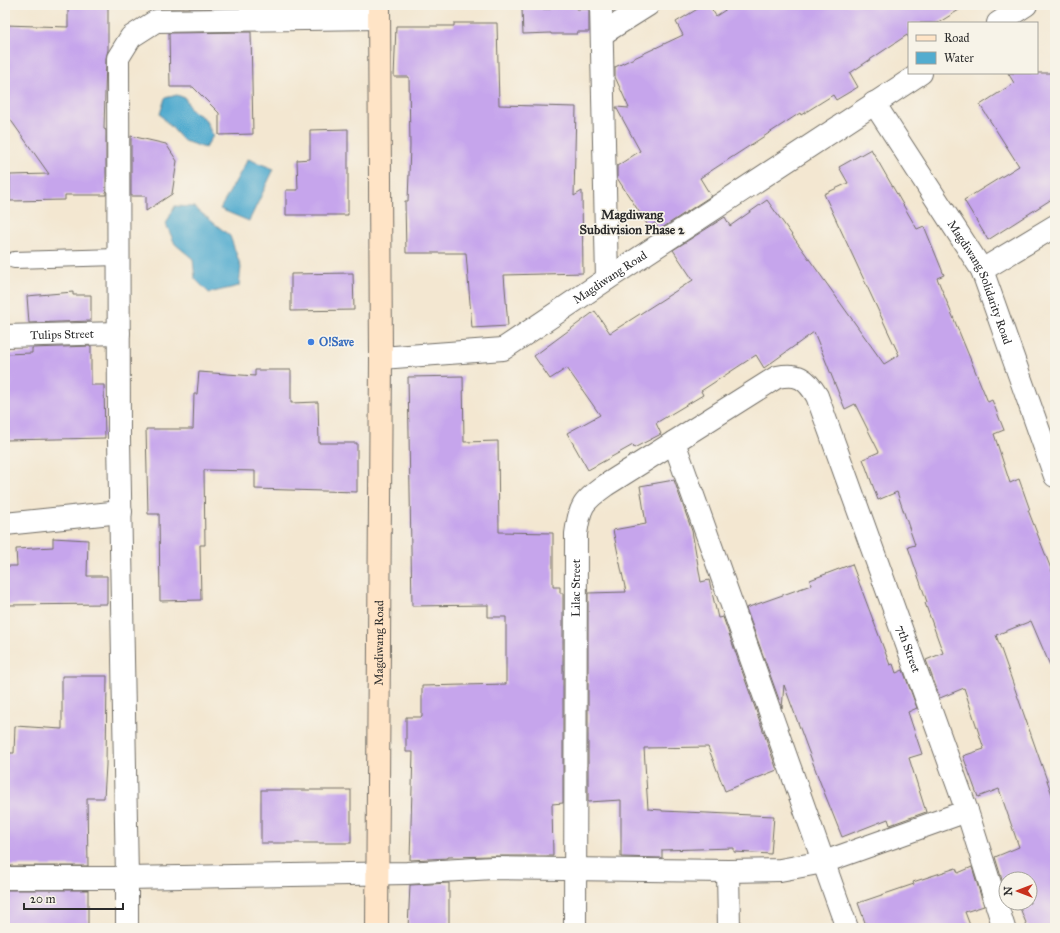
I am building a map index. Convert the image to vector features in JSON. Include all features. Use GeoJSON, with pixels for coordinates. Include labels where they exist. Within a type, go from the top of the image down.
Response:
{"type":"FeatureCollection","features":[{"type":"Feature","properties":{"kind":"main road","name":"Magdiwang Road"},"geometry":{"type":"LineString","coordinates":[[377,928],[381,358],[379,11]]}},
{"type":"Feature","properties":{"kind":"street"},"geometry":{"type":"LineString","coordinates":[[601,5],[607,279]]}},
{"type":"Feature","properties":{"kind":"street"},"geometry":{"type":"LineString","coordinates":[[602,34],[648,5]]}},
{"type":"Feature","properties":{"kind":"street"},"geometry":{"type":"LineString","coordinates":[[1000,22],[1026,5]]}},
{"type":"Feature","properties":{"kind":"street"},"geometry":{"type":"LineString","coordinates":[[127,928],[118,257],[118,58],[132,37],[156,22],[379,11]]}},
{"type":"Feature","properties":{"kind":"street","name":"Magdiwang Road"},"geometry":{"type":"LineString","coordinates":[[381,358],[503,349],[918,74]]}},
{"type":"Feature","properties":{"kind":"street","name":"Magdiwang Solidarity Road"},"geometry":{"type":"LineString","coordinates":[[874,103],[982,270],[1055,476]]}},
{"type":"Feature","properties":{"kind":"street"},"geometry":{"type":"LineString","coordinates":[[982,270],[1055,226]]}},
{"type":"Feature","properties":{"kind":"street","name":"Tulips Street"},"geometry":{"type":"LineString","coordinates":[[5,336],[120,333]]}},
{"type":"Feature","properties":{"kind":"street","name":"Lilac Street"},"geometry":{"type":"LineString","coordinates":[[575,928],[576,534],[579,516],[584,503],[594,493],[777,377],[788,375],[799,377]]}},
{"type":"Feature","properties":{"kind":"street","name":"7th Street"},"geometry":{"type":"LineString","coordinates":[[799,377],[810,384],[817,396],[967,811],[1004,928]]}},
{"type":"Feature","properties":{"kind":"street"},"geometry":{"type":"LineString","coordinates":[[674,442],[847,928]]}},
{"type":"Feature","properties":{"kind":"street"},"geometry":{"type":"LineString","coordinates":[[5,524],[121,512]]}},
{"type":"Feature","properties":{"kind":"street"},"geometry":{"type":"LineString","coordinates":[[5,878],[127,878],[407,873],[493,868],[728,871],[780,870],[824,862],[967,811]]}},
{"type":"Feature","properties":{"kind":"street"},"geometry":{"type":"LineString","coordinates":[[728,871],[728,928]]}},
{"type":"Feature","properties":{"kind":"lane"},"geometry":{"type":"LineString","coordinates":[[14,260],[118,257]]}},
{"type":"Feature","properties":{"kind":"water"},"geometry":{"type":"Polygon","coordinates":[[[177,95],[185,98],[191,110],[205,119],[213,136],[205,148],[184,141],[160,114],[165,98],[177,95]]]}},
{"type":"Feature","properties":{"kind":"water"},"geometry":{"type":"Polygon","coordinates":[[[248,159],[274,169],[249,221],[220,209],[248,159]]]}},
{"type":"Feature","properties":{"kind":"water"},"geometry":{"type":"Polygon","coordinates":[[[175,206],[194,207],[230,236],[241,267],[239,286],[209,293],[195,279],[193,259],[175,244],[166,224],[175,206]]]}},
{"type":"Feature","properties":{"kind":"building"},"geometry":{"type":"Polygon","coordinates":[[[68,5],[108,5],[108,50],[106,58],[104,129],[106,130],[106,195],[65,195],[65,200],[10,201],[10,175],[49,174],[5,112],[5,25],[68,27],[68,5]]]}},
{"type":"Feature","properties":{"kind":"building"},"geometry":{"type":"Polygon","coordinates":[[[169,5],[251,5],[251,7],[169,8],[169,5]]]}},
{"type":"Feature","properties":{"kind":"building"},"geometry":{"type":"Polygon","coordinates":[[[551,5],[577,5],[577,9],[589,9],[589,32],[577,32],[577,34],[523,34],[522,9],[551,9],[551,5]]]}},
{"type":"Feature","properties":{"kind":"building"},"geometry":{"type":"Polygon","coordinates":[[[704,5],[709,5],[716,16],[733,5],[967,5],[940,22],[908,22],[908,36],[907,35],[850,73],[858,87],[836,100],[833,95],[801,115],[800,113],[700,178],[711,196],[659,230],[655,223],[649,227],[617,178],[617,166],[640,151],[616,107],[629,108],[615,77],[615,67],[683,35],[676,22],[704,5]]]}},
{"type":"Feature","properties":{"kind":"building"},"geometry":{"type":"Polygon","coordinates":[[[454,23],[497,23],[499,105],[576,107],[574,196],[582,191],[583,273],[504,275],[508,326],[472,328],[466,253],[406,253],[405,201],[408,201],[410,146],[409,77],[394,77],[396,26],[454,26],[454,23]]]}},
{"type":"Feature","properties":{"kind":"building"},"geometry":{"type":"Polygon","coordinates":[[[251,32],[253,134],[219,135],[219,113],[193,87],[170,87],[169,33],[251,32]]]}},
{"type":"Feature","properties":{"kind":"building"},"geometry":{"type":"Polygon","coordinates":[[[1055,73],[1055,197],[988,240],[964,200],[1019,166],[980,105],[1014,83],[1009,74],[1055,73]]]}},
{"type":"Feature","properties":{"kind":"building"},"geometry":{"type":"Polygon","coordinates":[[[348,129],[348,215],[286,215],[286,190],[298,190],[297,160],[310,159],[310,130],[348,129]]]}},
{"type":"Feature","properties":{"kind":"building"},"geometry":{"type":"Polygon","coordinates":[[[131,136],[166,144],[177,161],[172,194],[146,211],[146,196],[131,196],[131,136]]]}},
{"type":"Feature","properties":{"kind":"building"},"geometry":{"type":"Polygon","coordinates":[[[871,149],[917,229],[924,226],[944,275],[937,278],[988,402],[992,400],[1004,430],[994,434],[1010,483],[1019,479],[1030,510],[1028,510],[1055,579],[1055,677],[1031,621],[996,635],[1055,803],[1055,928],[1028,928],[1021,911],[1038,911],[1038,871],[999,871],[995,857],[1019,847],[999,789],[978,797],[963,756],[984,749],[964,688],[940,698],[926,660],[943,653],[925,603],[927,602],[908,547],[915,545],[897,492],[878,500],[863,459],[879,452],[855,404],[845,409],[814,332],[764,368],[756,355],[701,391],[703,395],[656,423],[661,434],[634,448],[633,445],[588,470],[567,433],[600,415],[567,368],[550,379],[534,356],[595,311],[610,333],[693,280],[673,250],[725,217],[730,226],[767,200],[884,364],[899,355],[824,194],[848,183],[839,167],[871,149]]]}},
{"type":"Feature","properties":{"kind":"building"},"geometry":{"type":"Polygon","coordinates":[[[353,273],[354,310],[291,311],[291,274],[353,273]]]}},
{"type":"Feature","properties":{"kind":"building"},"geometry":{"type":"Polygon","coordinates":[[[73,292],[73,295],[91,295],[91,321],[29,323],[27,296],[73,292]]]}},
{"type":"Feature","properties":{"kind":"building"},"geometry":{"type":"Polygon","coordinates":[[[91,346],[91,385],[104,385],[105,438],[6,440],[5,354],[32,353],[32,348],[91,346]]]}},
{"type":"Feature","properties":{"kind":"building"},"geometry":{"type":"Polygon","coordinates":[[[255,370],[291,370],[291,403],[318,402],[319,443],[357,443],[357,492],[255,489],[255,471],[204,470],[205,545],[200,545],[201,600],[160,601],[159,514],[148,514],[146,429],[193,429],[194,394],[197,394],[199,372],[255,376],[255,370]]]}},
{"type":"Feature","properties":{"kind":"building"},"geometry":{"type":"Polygon","coordinates":[[[463,376],[464,442],[498,441],[499,532],[553,533],[553,587],[560,587],[560,593],[563,593],[563,803],[552,804],[553,856],[448,857],[410,860],[413,752],[406,752],[406,717],[422,717],[422,686],[506,684],[506,617],[488,617],[488,605],[412,606],[408,377],[463,376]]]}},
{"type":"Feature","properties":{"kind":"building"},"geometry":{"type":"Polygon","coordinates":[[[674,480],[692,531],[701,582],[709,580],[718,618],[723,617],[777,770],[725,791],[708,747],[644,748],[648,809],[662,811],[774,816],[771,854],[734,852],[734,848],[662,850],[662,858],[621,857],[621,800],[588,802],[588,593],[626,592],[613,530],[646,524],[640,486],[674,480]]]}},
{"type":"Feature","properties":{"kind":"building"},"geometry":{"type":"Polygon","coordinates":[[[53,538],[88,540],[87,576],[107,576],[107,604],[5,605],[5,566],[17,566],[16,549],[53,547],[53,538]]]}},
{"type":"Feature","properties":{"kind":"building"},"geometry":{"type":"Polygon","coordinates":[[[852,564],[890,665],[893,664],[896,673],[903,670],[917,708],[908,712],[922,754],[909,758],[926,812],[890,825],[888,819],[842,837],[784,685],[782,708],[746,608],[811,585],[810,580],[852,564]]]}},
{"type":"Feature","properties":{"kind":"building"},"geometry":{"type":"Polygon","coordinates":[[[62,676],[107,676],[104,798],[87,798],[88,866],[5,866],[5,753],[14,753],[15,726],[62,729],[62,676]]]}},
{"type":"Feature","properties":{"kind":"building"},"geometry":{"type":"Polygon","coordinates":[[[261,790],[351,790],[351,843],[261,843],[261,790]]]}},
{"type":"Feature","properties":{"kind":"building"},"geometry":{"type":"Polygon","coordinates":[[[972,867],[984,906],[965,912],[971,928],[867,928],[858,903],[914,884],[913,882],[956,868],[958,873],[972,867]]]}},
{"type":"Feature","properties":{"kind":"building"},"geometry":{"type":"Polygon","coordinates":[[[449,883],[449,928],[408,928],[410,885],[449,883]]]}},
{"type":"Feature","properties":{"kind":"building"},"geometry":{"type":"Polygon","coordinates":[[[5,890],[88,890],[88,928],[5,928],[5,890]]]}},
{"type":"Feature","properties":{"kind":"place","name":"O!Save"},"geometry":{"type":"Point","coordinates":[311,342]}},
{"type":"Feature","properties":{"kind":"district","name":"Magdiwang Subdivision Phase 2"},"geometry":{"type":"Point","coordinates":[632,222]}}]}
